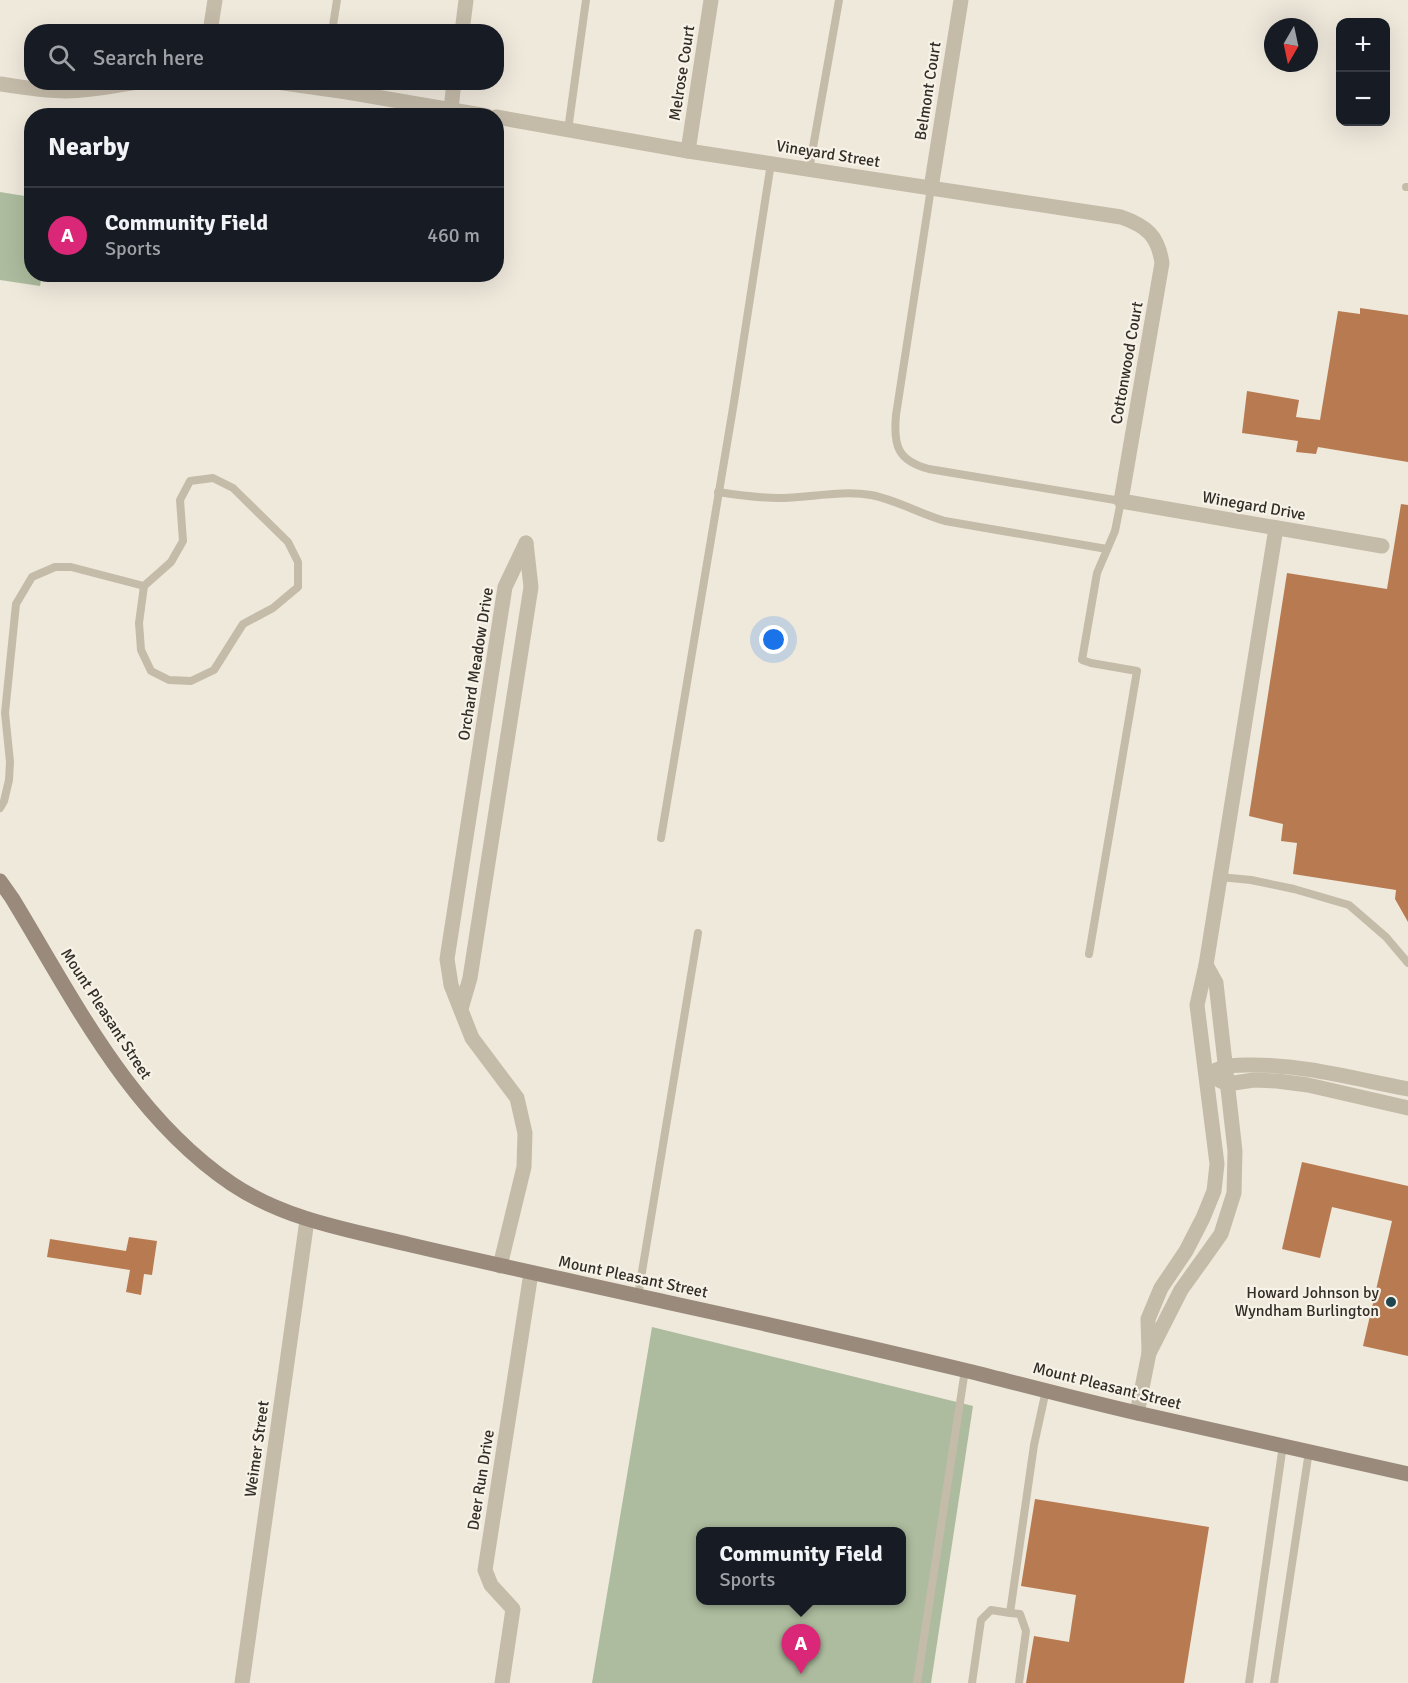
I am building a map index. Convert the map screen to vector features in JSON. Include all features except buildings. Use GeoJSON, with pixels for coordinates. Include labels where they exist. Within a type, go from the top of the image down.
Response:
{"type":"FeatureCollection","features":[{"type":"Feature","properties":{"kind":"main road","name":"Mount Pleasant Street"},"geometry":{"type":"LineString","coordinates":[[0,881],[102,1047],[132,1089],[197,1159],[264,1203],[307,1220],[500,1266],[965,1370],[1137,1413],[1408,1474]]}},
{"type":"Feature","properties":{"kind":"street"},"geometry":{"type":"LineString","coordinates":[[211,24],[215,0]]}},
{"type":"Feature","properties":{"kind":"street"},"geometry":{"type":"LineString","coordinates":[[463,24],[466,0]]}},
{"type":"Feature","properties":{"kind":"street","name":"Melrose Court"},"geometry":{"type":"LineString","coordinates":[[688,151],[711,0]]}},
{"type":"Feature","properties":{"kind":"street","name":"Belmont Court"},"geometry":{"type":"LineString","coordinates":[[931,188],[958,0]]}},
{"type":"Feature","properties":{"kind":"street"},"geometry":{"type":"LineString","coordinates":[[0,84],[24,88]]}},
{"type":"Feature","properties":{"kind":"street"},"geometry":{"type":"LineString","coordinates":[[41,90],[82,90]]}},
{"type":"Feature","properties":{"kind":"street"},"geometry":{"type":"LineString","coordinates":[[347,90],[446,108]]}},
{"type":"Feature","properties":{"kind":"street"},"geometry":{"type":"LineString","coordinates":[[451,108],[453,90]]}},
{"type":"Feature","properties":{"kind":"street","name":"Vineyard Street"},"geometry":{"type":"LineString","coordinates":[[504,118],[688,151],[1121,218],[1151,233]]}},
{"type":"Feature","properties":{"kind":"street","name":"Cottonwood Court"},"geometry":{"type":"LineString","coordinates":[[1121,501],[1162,270],[1161,252],[1151,233]]}},
{"type":"Feature","properties":{"kind":"street","name":"Winegard Drive"},"geometry":{"type":"LineString","coordinates":[[1121,501],[1382,546]]}},
{"type":"Feature","properties":{"kind":"street"},"geometry":{"type":"LineString","coordinates":[[1137,1413],[1149,1353],[1148,1319],[1161,1288],[1186,1251],[1214,1191],[1216,1164],[1197,1005],[1206,965],[1276,528]]}},
{"type":"Feature","properties":{"kind":"street","name":"Orchard Meadow Drive"},"geometry":{"type":"LineString","coordinates":[[461,1009],[470,978],[531,587],[526,543],[505,587],[447,959],[451,985],[471,1038],[517,1098],[525,1133],[524,1167],[500,1266]]}},
{"type":"Feature","properties":{"kind":"street"},"geometry":{"type":"LineString","coordinates":[[1149,1353],[1181,1290],[1221,1234],[1234,1193],[1235,1151],[1216,983],[1206,965]]}},
{"type":"Feature","properties":{"kind":"street"},"geometry":{"type":"LineString","coordinates":[[1205,1075],[1225,1065],[1265,1065],[1330,1072],[1408,1089]]}},
{"type":"Feature","properties":{"kind":"street"},"geometry":{"type":"LineString","coordinates":[[1205,1075],[1227,1084],[1254,1080],[1277,1081],[1408,1104]]}},
{"type":"Feature","properties":{"kind":"street","name":"Weimer Street"},"geometry":{"type":"LineString","coordinates":[[242,1683],[307,1220]]}},
{"type":"Feature","properties":{"kind":"street","name":"Deer Run Drive"},"geometry":{"type":"LineString","coordinates":[[502,1683],[513,1609],[491,1585],[485,1570],[531,1273]]}},
{"type":"Feature","properties":{"kind":"lane"},"geometry":{"type":"LineString","coordinates":[[333,24],[337,0]]}},
{"type":"Feature","properties":{"kind":"lane"},"geometry":{"type":"LineString","coordinates":[[568,130],[586,0]]}},
{"type":"Feature","properties":{"kind":"lane"},"geometry":{"type":"LineString","coordinates":[[810,170],[839,0]]}},
{"type":"Feature","properties":{"kind":"lane"},"geometry":{"type":"LineString","coordinates":[[661,838],[771,164]]}},
{"type":"Feature","properties":{"kind":"lane"},"geometry":{"type":"LineString","coordinates":[[931,188],[896,416],[895,433],[898,449],[908,461],[929,469],[1121,501],[1115,531],[1097,573],[1082,660],[1137,671],[1089,954]]}},
{"type":"Feature","properties":{"kind":"lane"},"geometry":{"type":"LineString","coordinates":[[213,478],[233,488],[288,542],[298,562],[298,587],[273,608],[243,624],[214,670],[191,681],[169,680],[151,671],[141,650],[139,623],[144,586],[171,562],[183,541],[180,500],[190,481],[213,478]]}},
{"type":"Feature","properties":{"kind":"lane"},"geometry":{"type":"LineString","coordinates":[[718,492],[779,498],[870,495],[945,521],[1107,549]]}},
{"type":"Feature","properties":{"kind":"lane"},"geometry":{"type":"LineString","coordinates":[[0,808],[9,780],[10,762],[5,713],[16,604],[32,577],[56,567],[71,567],[144,586]]}},
{"type":"Feature","properties":{"kind":"lane"},"geometry":{"type":"LineString","coordinates":[[1220,877],[1251,880],[1294,889],[1350,905],[1386,937],[1408,963]]}},
{"type":"Feature","properties":{"kind":"lane"},"geometry":{"type":"LineString","coordinates":[[638,1296],[698,933]]}},
{"type":"Feature","properties":{"kind":"lane"},"geometry":{"type":"LineString","coordinates":[[917,1683],[965,1370]]}},
{"type":"Feature","properties":{"kind":"lane"},"geometry":{"type":"LineString","coordinates":[[1010,1613],[1034,1444],[1046,1390]]}},
{"type":"Feature","properties":{"kind":"lane"},"geometry":{"type":"LineString","coordinates":[[1249,1683],[1283,1445]]}},
{"type":"Feature","properties":{"kind":"lane"},"geometry":{"type":"LineString","coordinates":[[1274,1683],[1309,1451]]}},
{"type":"Feature","properties":{"kind":"lane"},"geometry":{"type":"LineString","coordinates":[[972,1683],[981,1620],[991,1610],[1020,1614],[1026,1631],[1018,1683]]}},
{"type":"Feature","properties":{"kind":"green space"},"geometry":{"type":"Polygon","coordinates":[[[0,192],[24,196],[24,282],[41,282],[40,286],[0,280],[0,192]]]}},
{"type":"Feature","properties":{"kind":"green space"},"geometry":{"type":"Polygon","coordinates":[[[652,1327],[973,1406],[931,1683],[592,1683],[652,1327]]]}},
{"type":"Feature","properties":{"kind":"place","name":"Howard Johnson by Wyndham Burlington"},"geometry":{"type":"Point","coordinates":[1391,1302]}},
{"type":"Feature","properties":{"kind":"place","name":"Community Field"},"geometry":{"type":"Point","coordinates":[801,1674]}}]}
